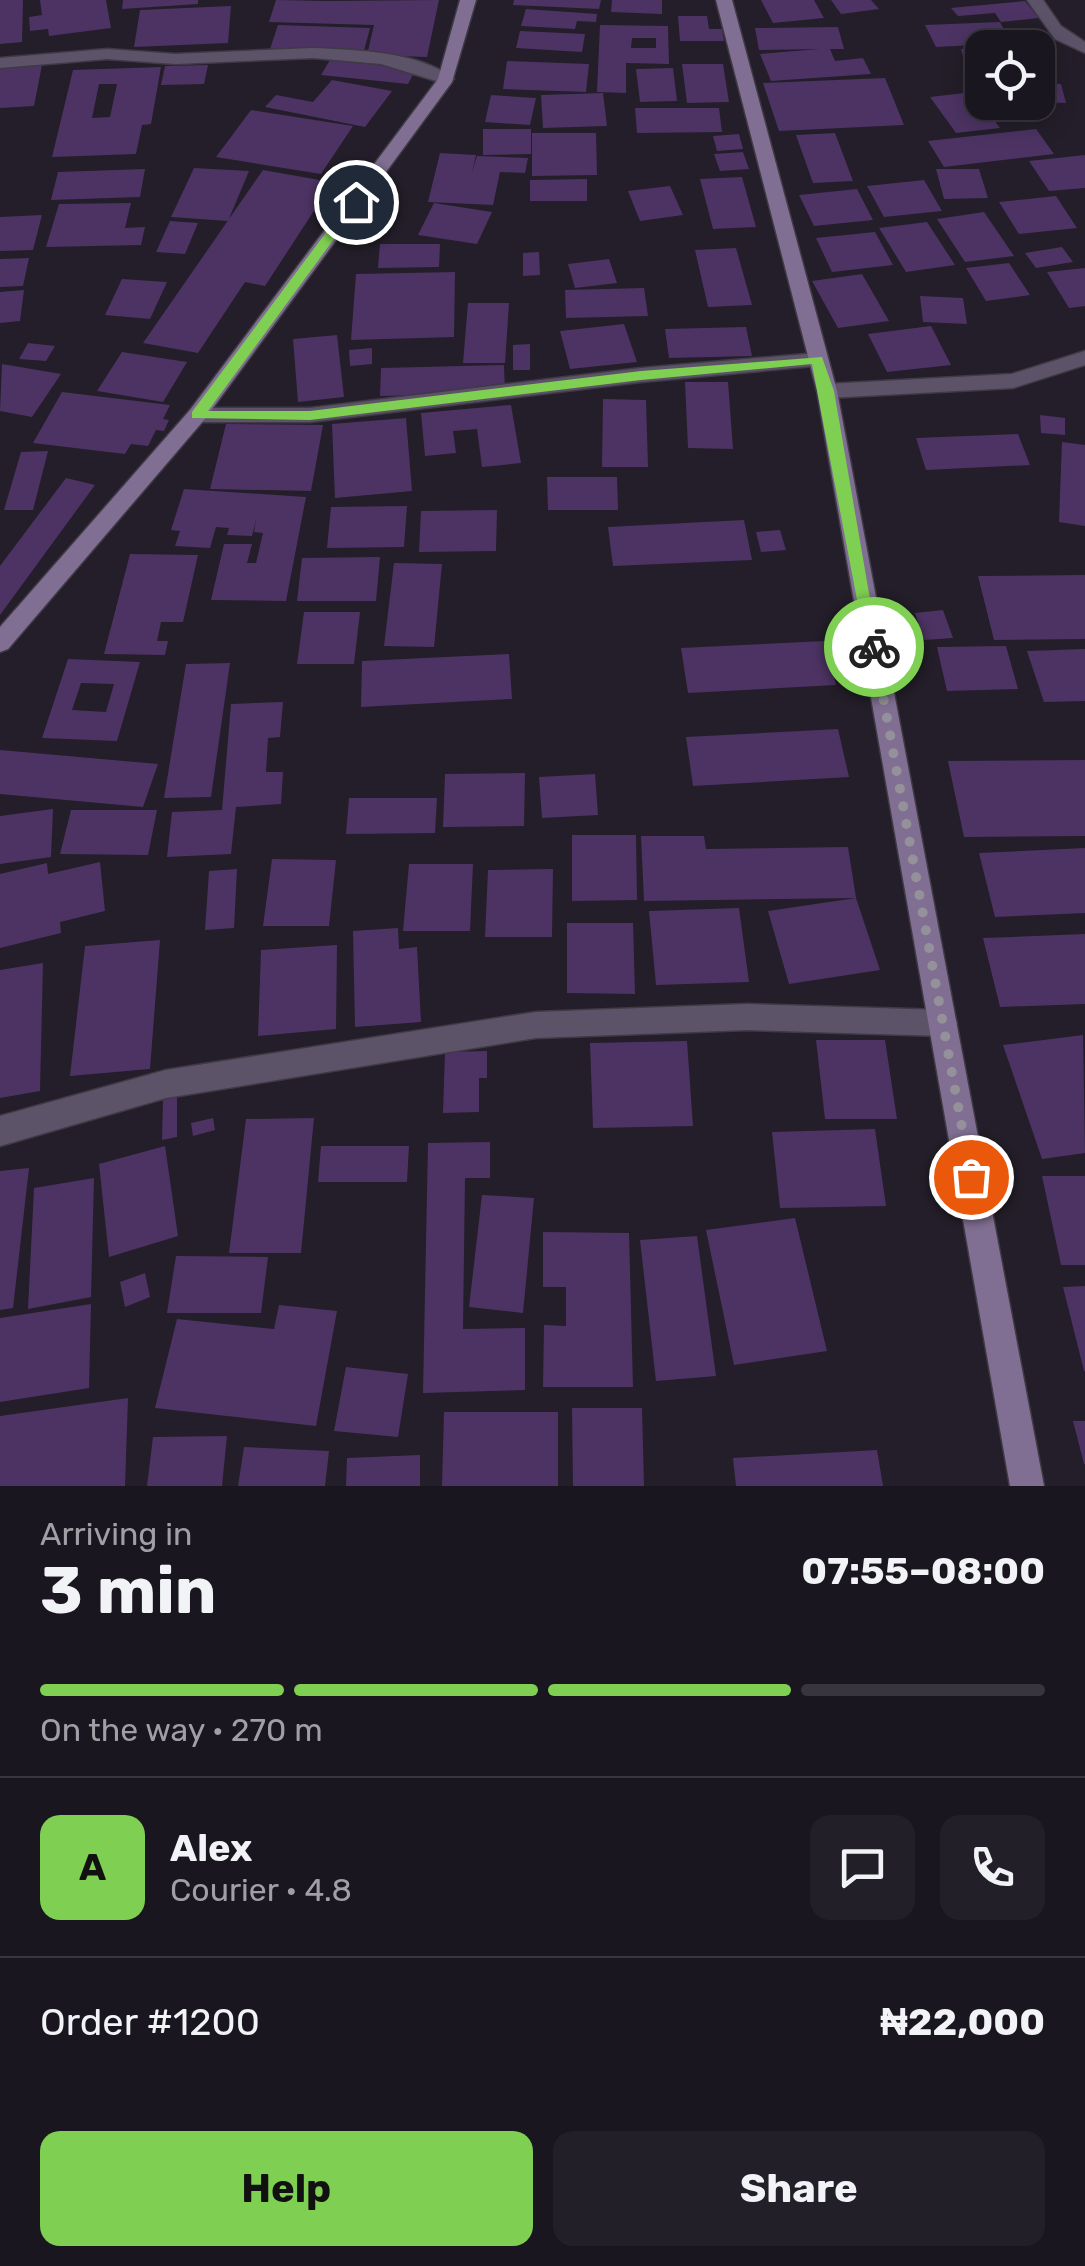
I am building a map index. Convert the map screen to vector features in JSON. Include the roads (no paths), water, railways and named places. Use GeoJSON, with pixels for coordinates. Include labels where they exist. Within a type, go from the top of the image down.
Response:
{"type":"FeatureCollection","features":[{"type":"Feature","properties":{"kind":"street"},"geometry":{"type":"LineString","coordinates":[[0,644],[197,415],[446,80],[468,0]]}},
{"type":"Feature","properties":{"kind":"street"},"geometry":{"type":"LineString","coordinates":[[724,0],[827,391],[1028,1486]]}},
{"type":"Feature","properties":{"kind":"street"},"geometry":{"type":"LineString","coordinates":[[1035,0],[1050,28],[1067,42],[1085,48]]}},
{"type":"Feature","properties":{"kind":"street"},"geometry":{"type":"LineString","coordinates":[[0,63],[120,54],[165,59],[258,52],[416,65],[446,80]]}},
{"type":"Feature","properties":{"kind":"street"},"geometry":{"type":"LineString","coordinates":[[827,391],[1013,381],[1085,358]]}},
{"type":"Feature","properties":{"kind":"street"},"geometry":{"type":"LineString","coordinates":[[197,415],[310,415],[641,375],[818,360]]}},
{"type":"Feature","properties":{"kind":"street"},"geometry":{"type":"LineString","coordinates":[[0,1131],[166,1084],[536,1025],[747,1017],[943,1023]]}}]}
